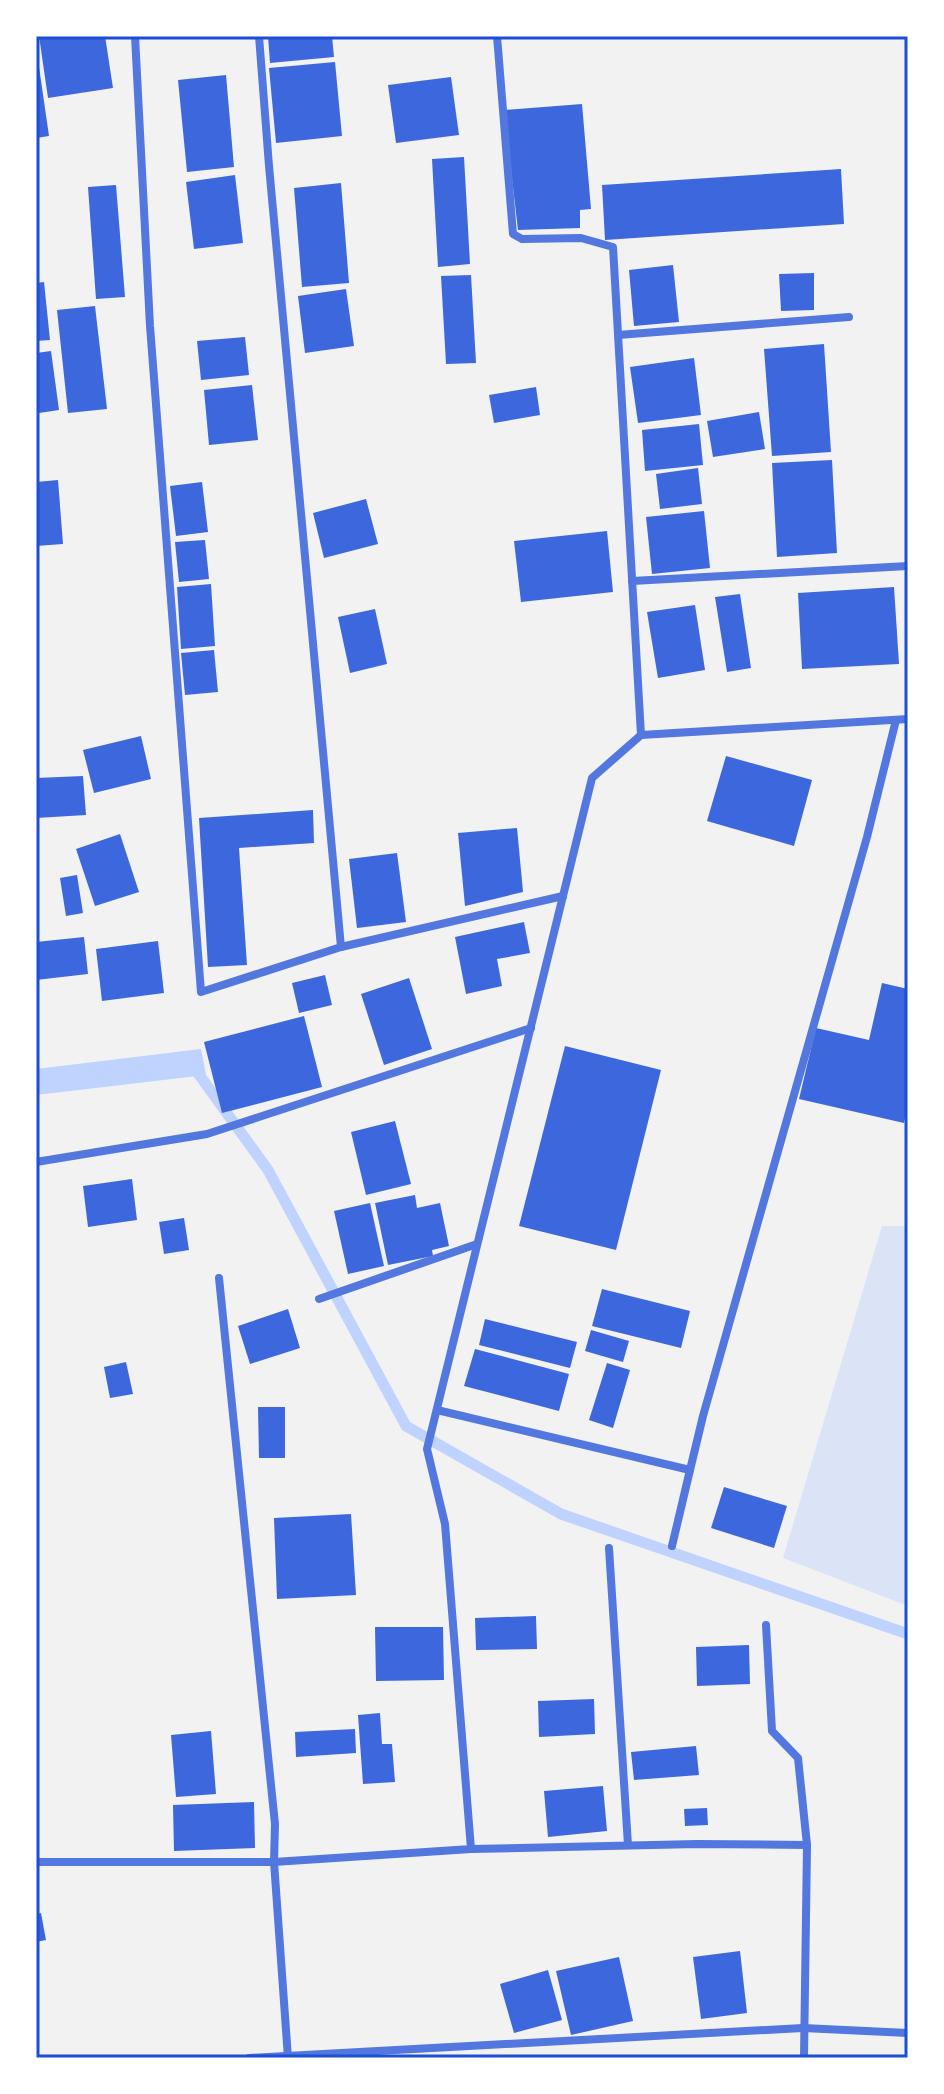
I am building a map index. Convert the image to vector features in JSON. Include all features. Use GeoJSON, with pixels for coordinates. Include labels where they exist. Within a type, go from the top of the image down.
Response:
{"type":"FeatureCollection","features":[{"type":"Feature","properties":{"kind":"street"},"geometry":{"type":"LineString","coordinates":[[135,36],[150,326],[201,992],[341,947],[563,896]]}},
{"type":"Feature","properties":{"kind":"street"},"geometry":{"type":"LineString","coordinates":[[259,36],[341,947]]}},
{"type":"Feature","properties":{"kind":"street"},"geometry":{"type":"LineString","coordinates":[[497,36],[513,234],[522,239],[581,238],[613,247],[641,735]]}},
{"type":"Feature","properties":{"kind":"street"},"geometry":{"type":"LineString","coordinates":[[618,335],[849,317]]}},
{"type":"Feature","properties":{"kind":"street"},"geometry":{"type":"LineString","coordinates":[[632,581],[908,566]]}},
{"type":"Feature","properties":{"kind":"street"},"geometry":{"type":"LineString","coordinates":[[471,1849],[445,1524],[427,1449],[592,778],[641,735],[908,719]]}},
{"type":"Feature","properties":{"kind":"street"},"geometry":{"type":"LineString","coordinates":[[672,1546],[703,1416],[867,837],[896,720]]}},
{"type":"Feature","properties":{"kind":"street"},"geometry":{"type":"LineString","coordinates":[[36,1162],[207,1134],[531,1028]]}},
{"type":"Feature","properties":{"kind":"street"},"geometry":{"type":"LineString","coordinates":[[319,1299],[477,1244]]}},
{"type":"Feature","properties":{"kind":"street"},"geometry":{"type":"LineString","coordinates":[[219,1278],[275,1824],[274,1862],[288,2058]]}},
{"type":"Feature","properties":{"kind":"street"},"geometry":{"type":"LineString","coordinates":[[437,1410],[690,1470]]}},
{"type":"Feature","properties":{"kind":"street"},"geometry":{"type":"LineString","coordinates":[[609,1548],[628,1845]]}},
{"type":"Feature","properties":{"kind":"street"},"geometry":{"type":"LineString","coordinates":[[766,1625],[772,1731],[798,1758],[807,1845],[804,2058]]}},
{"type":"Feature","properties":{"kind":"street"},"geometry":{"type":"LineString","coordinates":[[36,1862],[274,1862],[471,1849],[807,1845]]}},
{"type":"Feature","properties":{"kind":"street"},"geometry":{"type":"LineString","coordinates":[[249,2058],[803,2028],[908,2033]]}},
{"type":"Feature","properties":{"kind":"street"},"geometry":{"type":"LineString","coordinates":[[453,2047],[454,2058]]}},
{"type":"Feature","properties":{"kind":"shaded area"},"geometry":{"type":"Polygon","coordinates":[[[882,1226],[908,1226],[908,1606],[783,1558],[882,1226]]]}},
{"type":"Feature","properties":{"kind":"water"},"geometry":{"type":"Polygon","coordinates":[[[201,1049],[206,1075],[36,1095],[36,1069],[201,1049]]]}},
{"type":"Feature","properties":{"kind":"building"},"geometry":{"type":"Polygon","coordinates":[[[39,36],[105,36],[113,88],[48,98],[39,36]]]}},
{"type":"Feature","properties":{"kind":"building"},"geometry":{"type":"Polygon","coordinates":[[[268,36],[332,36],[334,57],[270,63],[268,36]]]}},
{"type":"Feature","properties":{"kind":"building"},"geometry":{"type":"Polygon","coordinates":[[[36,60],[49,136],[36,138],[36,60]]]}},
{"type":"Feature","properties":{"kind":"building"},"geometry":{"type":"Polygon","coordinates":[[[335,62],[342,136],[276,143],[269,68],[335,62]]]}},
{"type":"Feature","properties":{"kind":"building"},"geometry":{"type":"Polygon","coordinates":[[[226,75],[234,167],[187,172],[178,80],[226,75]]]}},
{"type":"Feature","properties":{"kind":"building"},"geometry":{"type":"Polygon","coordinates":[[[451,77],[459,135],[396,143],[388,85],[451,77]]]}},
{"type":"Feature","properties":{"kind":"building"},"geometry":{"type":"Polygon","coordinates":[[[582,104],[591,209],[580,210],[580,228],[518,230],[504,110],[582,104]]]}},
{"type":"Feature","properties":{"kind":"building"},"geometry":{"type":"Polygon","coordinates":[[[464,157],[470,264],[438,267],[432,159],[464,157]]]}},
{"type":"Feature","properties":{"kind":"building"},"geometry":{"type":"Polygon","coordinates":[[[841,169],[844,224],[605,240],[602,185],[841,169]]]}},
{"type":"Feature","properties":{"kind":"building"},"geometry":{"type":"Polygon","coordinates":[[[235,175],[243,243],[194,249],[186,182],[235,175]]]}},
{"type":"Feature","properties":{"kind":"building"},"geometry":{"type":"Polygon","coordinates":[[[341,183],[349,283],[302,287],[294,188],[341,183]]]}},
{"type":"Feature","properties":{"kind":"building"},"geometry":{"type":"Polygon","coordinates":[[[116,185],[125,297],[96,299],[88,187],[116,185]]]}},
{"type":"Feature","properties":{"kind":"building"},"geometry":{"type":"Polygon","coordinates":[[[673,265],[679,322],[634,326],[629,270],[673,265]]]}},
{"type":"Feature","properties":{"kind":"building"},"geometry":{"type":"Polygon","coordinates":[[[814,273],[814,310],[781,311],[779,274],[814,273]]]}},
{"type":"Feature","properties":{"kind":"building"},"geometry":{"type":"Polygon","coordinates":[[[471,275],[476,363],[446,364],[441,276],[471,275]]]}},
{"type":"Feature","properties":{"kind":"building"},"geometry":{"type":"Polygon","coordinates":[[[44,282],[50,340],[36,341],[36,283],[44,282]]]}},
{"type":"Feature","properties":{"kind":"building"},"geometry":{"type":"Polygon","coordinates":[[[346,289],[354,346],[305,353],[298,296],[346,289]]]}},
{"type":"Feature","properties":{"kind":"building"},"geometry":{"type":"Polygon","coordinates":[[[95,306],[107,409],[68,413],[57,310],[95,306]]]}},
{"type":"Feature","properties":{"kind":"building"},"geometry":{"type":"Polygon","coordinates":[[[245,337],[249,375],[201,380],[197,341],[245,337]]]}},
{"type":"Feature","properties":{"kind":"building"},"geometry":{"type":"Polygon","coordinates":[[[824,344],[831,452],[772,456],[764,349],[824,344]]]}},
{"type":"Feature","properties":{"kind":"building"},"geometry":{"type":"Polygon","coordinates":[[[51,351],[59,410],[39,413],[36,353],[51,351]]]}},
{"type":"Feature","properties":{"kind":"building"},"geometry":{"type":"Polygon","coordinates":[[[694,358],[701,415],[638,423],[630,367],[694,358]]]}},
{"type":"Feature","properties":{"kind":"building"},"geometry":{"type":"Polygon","coordinates":[[[252,385],[258,440],[209,445],[204,390],[252,385]]]}},
{"type":"Feature","properties":{"kind":"building"},"geometry":{"type":"Polygon","coordinates":[[[536,387],[540,415],[494,423],[489,395],[536,387]]]}},
{"type":"Feature","properties":{"kind":"building"},"geometry":{"type":"Polygon","coordinates":[[[759,412],[765,449],[713,457],[707,421],[759,412]]]}},
{"type":"Feature","properties":{"kind":"building"},"geometry":{"type":"Polygon","coordinates":[[[699,424],[703,465],[645,471],[642,430],[699,424]]]}},
{"type":"Feature","properties":{"kind":"building"},"geometry":{"type":"Polygon","coordinates":[[[832,460],[837,553],[777,557],[772,463],[832,460]]]}},
{"type":"Feature","properties":{"kind":"building"},"geometry":{"type":"Polygon","coordinates":[[[698,468],[702,504],[660,509],[656,474],[698,468]]]}},
{"type":"Feature","properties":{"kind":"building"},"geometry":{"type":"Polygon","coordinates":[[[58,480],[63,544],[36,546],[36,482],[58,480]]]}},
{"type":"Feature","properties":{"kind":"building"},"geometry":{"type":"Polygon","coordinates":[[[202,482],[208,532],[176,536],[170,486],[202,482]]]}},
{"type":"Feature","properties":{"kind":"building"},"geometry":{"type":"Polygon","coordinates":[[[366,499],[378,544],[324,558],[313,513],[366,499]]]}},
{"type":"Feature","properties":{"kind":"building"},"geometry":{"type":"Polygon","coordinates":[[[704,511],[710,568],[652,574],[646,517],[704,511]]]}},
{"type":"Feature","properties":{"kind":"building"},"geometry":{"type":"Polygon","coordinates":[[[607,531],[613,592],[521,602],[514,541],[607,531]]]}},
{"type":"Feature","properties":{"kind":"building"},"geometry":{"type":"Polygon","coordinates":[[[205,540],[209,579],[179,582],[175,542],[205,540]]]}},
{"type":"Feature","properties":{"kind":"building"},"geometry":{"type":"Polygon","coordinates":[[[211,584],[215,646],[181,649],[177,587],[211,584]]]}},
{"type":"Feature","properties":{"kind":"building"},"geometry":{"type":"Polygon","coordinates":[[[894,587],[899,664],[802,669],[798,593],[894,587]]]}},
{"type":"Feature","properties":{"kind":"building"},"geometry":{"type":"Polygon","coordinates":[[[740,594],[751,668],[727,672],[715,597],[740,594]]]}},
{"type":"Feature","properties":{"kind":"building"},"geometry":{"type":"Polygon","coordinates":[[[695,605],[705,670],[658,678],[647,612],[695,605]]]}},
{"type":"Feature","properties":{"kind":"building"},"geometry":{"type":"Polygon","coordinates":[[[375,609],[387,664],[350,673],[338,617],[375,609]]]}},
{"type":"Feature","properties":{"kind":"building"},"geometry":{"type":"Polygon","coordinates":[[[214,650],[218,692],[185,695],[181,653],[214,650]]]}},
{"type":"Feature","properties":{"kind":"building"},"geometry":{"type":"Polygon","coordinates":[[[141,736],[151,779],[94,793],[83,750],[141,736]]]}},
{"type":"Feature","properties":{"kind":"building"},"geometry":{"type":"Polygon","coordinates":[[[726,756],[812,780],[794,846],[707,821],[726,756]]]}},
{"type":"Feature","properties":{"kind":"building"},"geometry":{"type":"Polygon","coordinates":[[[83,776],[86,815],[36,818],[36,778],[83,776]]]}},
{"type":"Feature","properties":{"kind":"building"},"geometry":{"type":"Polygon","coordinates":[[[313,810],[314,843],[239,848],[247,965],[208,967],[199,818],[313,810]]]}},
{"type":"Feature","properties":{"kind":"building"},"geometry":{"type":"Polygon","coordinates":[[[517,828],[523,892],[465,906],[458,833],[517,828]]]}},
{"type":"Feature","properties":{"kind":"building"},"geometry":{"type":"Polygon","coordinates":[[[120,834],[139,892],[95,906],[76,849],[120,834]]]}},
{"type":"Feature","properties":{"kind":"building"},"geometry":{"type":"Polygon","coordinates":[[[397,853],[406,922],[357,928],[349,859],[397,853]]]}},
{"type":"Feature","properties":{"kind":"building"},"geometry":{"type":"Polygon","coordinates":[[[77,875],[83,913],[66,916],[60,878],[77,875]]]}},
{"type":"Feature","properties":{"kind":"building"},"geometry":{"type":"Polygon","coordinates":[[[524,922],[530,953],[497,959],[502,986],[466,994],[455,937],[524,922]]]}},
{"type":"Feature","properties":{"kind":"building"},"geometry":{"type":"Polygon","coordinates":[[[84,937],[88,974],[36,980],[36,942],[84,937]]]}},
{"type":"Feature","properties":{"kind":"building"},"geometry":{"type":"Polygon","coordinates":[[[158,941],[164,993],[102,1001],[96,949],[158,941]]]}},
{"type":"Feature","properties":{"kind":"building"},"geometry":{"type":"Polygon","coordinates":[[[325,975],[332,1005],[299,1013],[292,983],[325,975]]]}},
{"type":"Feature","properties":{"kind":"building"},"geometry":{"type":"Polygon","coordinates":[[[409,978],[432,1049],[384,1065],[361,994],[409,978]]]}},
{"type":"Feature","properties":{"kind":"building"},"geometry":{"type":"Polygon","coordinates":[[[882,983],[908,989],[908,1104],[904,1123],[799,1099],[816,1028],[869,1040],[882,983]]]}},
{"type":"Feature","properties":{"kind":"building"},"geometry":{"type":"Polygon","coordinates":[[[304,1016],[322,1087],[222,1113],[204,1042],[304,1016]]]}},
{"type":"Feature","properties":{"kind":"building"},"geometry":{"type":"Polygon","coordinates":[[[565,1046],[661,1070],[616,1250],[519,1226],[565,1046]]]}},
{"type":"Feature","properties":{"kind":"building"},"geometry":{"type":"Polygon","coordinates":[[[395,1121],[411,1184],[366,1195],[351,1132],[395,1121]]]}},
{"type":"Feature","properties":{"kind":"building"},"geometry":{"type":"Polygon","coordinates":[[[132,1179],[137,1220],[88,1227],[83,1186],[132,1179]]]}},
{"type":"Feature","properties":{"kind":"building"},"geometry":{"type":"Polygon","coordinates":[[[415,1195],[417,1208],[440,1203],[449,1246],[432,1250],[433,1256],[388,1265],[375,1203],[415,1195]]]}},
{"type":"Feature","properties":{"kind":"building"},"geometry":{"type":"Polygon","coordinates":[[[370,1203],[384,1266],[348,1274],[334,1211],[370,1203]]]}},
{"type":"Feature","properties":{"kind":"building"},"geometry":{"type":"Polygon","coordinates":[[[184,1218],[189,1250],[164,1254],[159,1222],[184,1218]]]}},
{"type":"Feature","properties":{"kind":"building"},"geometry":{"type":"Polygon","coordinates":[[[602,1289],[690,1311],[681,1348],[592,1326],[602,1289]]]}},
{"type":"Feature","properties":{"kind":"building"},"geometry":{"type":"Polygon","coordinates":[[[288,1309],[300,1348],[250,1364],[238,1326],[288,1309]]]}},
{"type":"Feature","properties":{"kind":"building"},"geometry":{"type":"Polygon","coordinates":[[[485,1319],[577,1342],[570,1368],[479,1345],[485,1319]]]}},
{"type":"Feature","properties":{"kind":"building"},"geometry":{"type":"Polygon","coordinates":[[[591,1330],[629,1341],[623,1362],[585,1351],[591,1330]]]}},
{"type":"Feature","properties":{"kind":"building"},"geometry":{"type":"Polygon","coordinates":[[[475,1349],[569,1374],[559,1411],[464,1386],[475,1349]]]}},
{"type":"Feature","properties":{"kind":"building"},"geometry":{"type":"Polygon","coordinates":[[[126,1362],[133,1394],[110,1398],[104,1367],[126,1362]]]}},
{"type":"Feature","properties":{"kind":"building"},"geometry":{"type":"Polygon","coordinates":[[[607,1363],[630,1370],[613,1428],[589,1420],[607,1363]]]}},
{"type":"Feature","properties":{"kind":"building"},"geometry":{"type":"Polygon","coordinates":[[[258,1407],[285,1407],[285,1458],[259,1458],[258,1407]]]}},
{"type":"Feature","properties":{"kind":"building"},"geometry":{"type":"Polygon","coordinates":[[[724,1487],[787,1506],[774,1548],[711,1528],[724,1487]]]}},
{"type":"Feature","properties":{"kind":"building"},"geometry":{"type":"Polygon","coordinates":[[[351,1514],[356,1595],[277,1599],[274,1518],[351,1514]]]}},
{"type":"Feature","properties":{"kind":"building"},"geometry":{"type":"Polygon","coordinates":[[[536,1616],[537,1649],[476,1650],[475,1618],[536,1616]]]}},
{"type":"Feature","properties":{"kind":"building"},"geometry":{"type":"Polygon","coordinates":[[[375,1627],[443,1627],[444,1680],[376,1681],[375,1627]]]}},
{"type":"Feature","properties":{"kind":"building"},"geometry":{"type":"Polygon","coordinates":[[[749,1645],[750,1684],[697,1686],[696,1647],[749,1645]]]}},
{"type":"Feature","properties":{"kind":"building"},"geometry":{"type":"Polygon","coordinates":[[[594,1699],[595,1734],[539,1737],[538,1701],[594,1699]]]}},
{"type":"Feature","properties":{"kind":"building"},"geometry":{"type":"Polygon","coordinates":[[[380,1713],[382,1744],[392,1744],[395,1782],[363,1784],[358,1715],[380,1713]]]}},
{"type":"Feature","properties":{"kind":"building"},"geometry":{"type":"Polygon","coordinates":[[[355,1729],[356,1753],[296,1757],[295,1732],[355,1729]]]}},
{"type":"Feature","properties":{"kind":"building"},"geometry":{"type":"Polygon","coordinates":[[[211,1731],[216,1794],[176,1797],[171,1735],[211,1731]]]}},
{"type":"Feature","properties":{"kind":"building"},"geometry":{"type":"Polygon","coordinates":[[[696,1746],[699,1775],[634,1780],[631,1752],[696,1746]]]}},
{"type":"Feature","properties":{"kind":"building"},"geometry":{"type":"Polygon","coordinates":[[[603,1786],[607,1831],[548,1837],[544,1791],[603,1786]]]}},
{"type":"Feature","properties":{"kind":"building"},"geometry":{"type":"Polygon","coordinates":[[[254,1802],[255,1848],[174,1851],[173,1805],[254,1802]]]}},
{"type":"Feature","properties":{"kind":"building"},"geometry":{"type":"Polygon","coordinates":[[[707,1808],[708,1825],[685,1826],[684,1809],[707,1808]]]}},
{"type":"Feature","properties":{"kind":"building"},"geometry":{"type":"Polygon","coordinates":[[[41,1913],[46,1940],[36,1942],[36,1914],[41,1913]]]}},
{"type":"Feature","properties":{"kind":"building"},"geometry":{"type":"Polygon","coordinates":[[[740,1951],[747,2013],[701,2019],[693,1957],[740,1951]]]}},
{"type":"Feature","properties":{"kind":"building"},"geometry":{"type":"Polygon","coordinates":[[[619,1957],[633,2021],[571,2035],[556,1971],[619,1957]]]}},
{"type":"Feature","properties":{"kind":"building"},"geometry":{"type":"Polygon","coordinates":[[[548,1970],[562,2020],[514,2033],[500,1984],[548,1970]]]}},
{"type":"Feature","properties":{"kind":"waterway"},"geometry":{"type":"LineString","coordinates":[[192,1065],[268,1170],[406,1426],[561,1514],[908,1634]]}}]}
